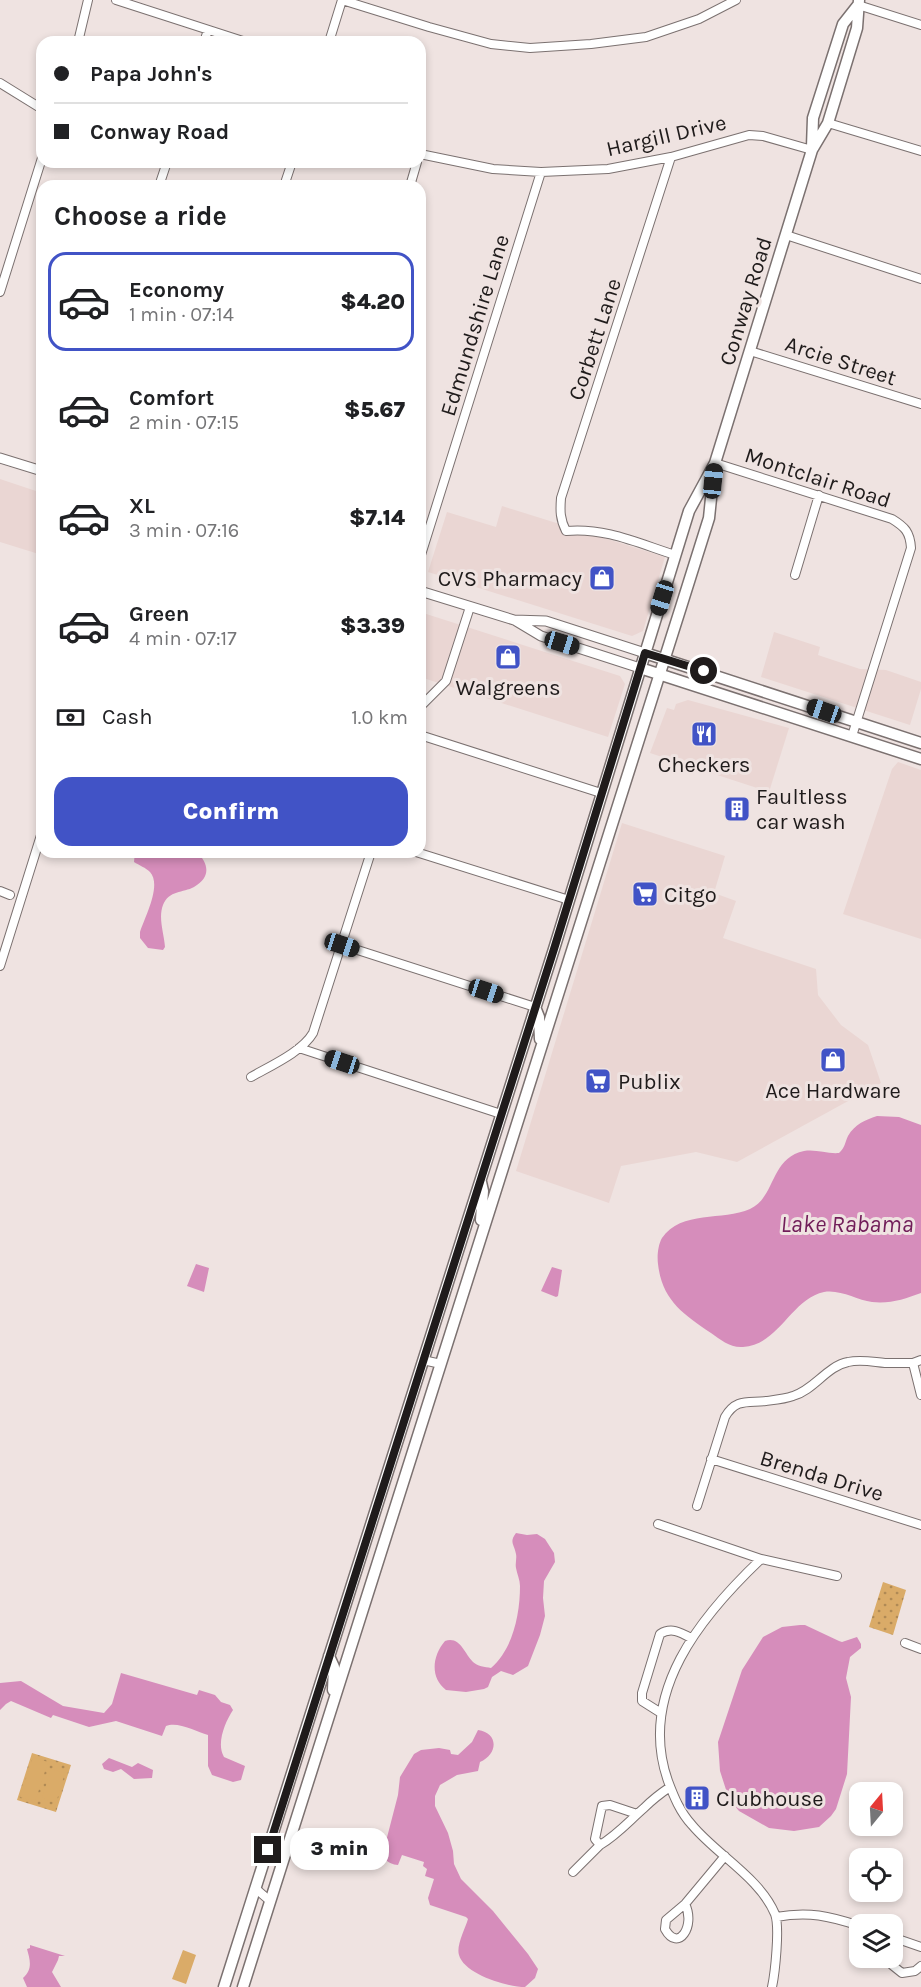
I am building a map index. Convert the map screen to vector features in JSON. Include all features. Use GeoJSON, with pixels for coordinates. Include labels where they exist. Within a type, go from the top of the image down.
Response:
{"type":"FeatureCollection","features":[{"type":"Feature","properties":{"kind":"main road","name":"Conway Road"},"geometry":{"type":"LineString","coordinates":[[224,1987],[554,949],[689,511],[715,463],[812,150],[828,123],[857,28],[859,2]]}},
{"type":"Feature","properties":{"kind":"main road","name":"Conway Road"},"geometry":{"type":"LineString","coordinates":[[812,150],[813,118],[843,24],[859,2]]}},
{"type":"Feature","properties":{"kind":"main road","name":"Conway Road"},"geometry":{"type":"LineString","coordinates":[[243,1987],[709,518],[715,463]]}},
{"type":"Feature","properties":{"kind":"main road"},"geometry":{"type":"LineString","coordinates":[[645,653],[921,743]]}},
{"type":"Feature","properties":{"kind":"main road"},"geometry":{"type":"LineString","coordinates":[[640,668],[921,759]]}},
{"type":"Feature","properties":{"kind":"main road"},"geometry":{"type":"LineString","coordinates":[[552,1010],[548,988],[554,949]]}},
{"type":"Feature","properties":{"kind":"main road"},"geometry":{"type":"LineString","coordinates":[[535,1007],[540,1025],[540,1048]]}},
{"type":"Feature","properties":{"kind":"main road"},"geometry":{"type":"LineString","coordinates":[[480,1239],[483,1191],[481,1179]]}},
{"type":"Feature","properties":{"kind":"main road"},"geometry":{"type":"LineString","coordinates":[[329,1656],[334,1667],[330,1714]]}},
{"type":"Feature","properties":{"kind":"street"},"geometry":{"type":"LineString","coordinates":[[79,36],[88,0]]}},
{"type":"Feature","properties":{"kind":"street"},"geometry":{"type":"LineString","coordinates":[[116,0],[227,36]]}},
{"type":"Feature","properties":{"kind":"street"},"geometry":{"type":"LineString","coordinates":[[331,36],[342,0],[491,44],[530,48],[646,37],[699,20],[736,0]]}},
{"type":"Feature","properties":{"kind":"street"},"geometry":{"type":"LineString","coordinates":[[859,2],[921,25]]}},
{"type":"Feature","properties":{"kind":"street"},"geometry":{"type":"LineString","coordinates":[[206,36],[208,30]]}},
{"type":"Feature","properties":{"kind":"street"},"geometry":{"type":"LineString","coordinates":[[0,83],[36,105]]}},
{"type":"Feature","properties":{"kind":"street"},"geometry":{"type":"LineString","coordinates":[[828,123],[921,152]]}},
{"type":"Feature","properties":{"kind":"street","name":"Hargill Drive"},"geometry":{"type":"LineString","coordinates":[[426,155],[493,170],[541,172],[608,169],[671,157],[749,135],[763,136],[812,150]]}},
{"type":"Feature","properties":{"kind":"street","name":"Corbett Lane"},"geometry":{"type":"LineString","coordinates":[[671,157],[561,498],[560,513],[566,531],[598,530],[675,555]]}},
{"type":"Feature","properties":{"kind":"street"},"geometry":{"type":"LineString","coordinates":[[0,292],[39,168]]}},
{"type":"Feature","properties":{"kind":"street","name":"Edmundshire Lane"},"geometry":{"type":"LineString","coordinates":[[426,539],[541,172]]}},
{"type":"Feature","properties":{"kind":"street"},"geometry":{"type":"LineString","coordinates":[[786,235],[921,279]]}},
{"type":"Feature","properties":{"kind":"street","name":"Arcie Street"},"geometry":{"type":"LineString","coordinates":[[750,351],[921,404]]}},
{"type":"Feature","properties":{"kind":"street"},"geometry":{"type":"LineString","coordinates":[[0,458],[36,469]]}},
{"type":"Feature","properties":{"kind":"street","name":"Montclair Road"},"geometry":{"type":"LineString","coordinates":[[715,463],[892,519],[905,526],[910,536],[911,548],[852,736]]}},
{"type":"Feature","properties":{"kind":"street"},"geometry":{"type":"LineString","coordinates":[[795,575],[819,495]]}},
{"type":"Feature","properties":{"kind":"street"},"geometry":{"type":"LineString","coordinates":[[426,593],[514,620],[541,636],[640,668]]}},
{"type":"Feature","properties":{"kind":"street"},"geometry":{"type":"LineString","coordinates":[[426,701],[446,681],[470,607]]}},
{"type":"Feature","properties":{"kind":"street"},"geometry":{"type":"LineString","coordinates":[[514,620],[546,621],[645,653]]}},
{"type":"Feature","properties":{"kind":"street"},"geometry":{"type":"LineString","coordinates":[[891,749],[896,735]]}},
{"type":"Feature","properties":{"kind":"street"},"geometry":{"type":"LineString","coordinates":[[426,737],[601,793]]}},
{"type":"Feature","properties":{"kind":"street"},"geometry":{"type":"LineString","coordinates":[[0,966],[36,851]]}},
{"type":"Feature","properties":{"kind":"street"},"geometry":{"type":"LineString","coordinates":[[426,855],[569,900]]}},
{"type":"Feature","properties":{"kind":"street"},"geometry":{"type":"LineString","coordinates":[[251,1077],[299,1048],[309,1040],[313,1033],[369,858]]}},
{"type":"Feature","properties":{"kind":"street"},"geometry":{"type":"LineString","coordinates":[[0,891],[10,895]]}},
{"type":"Feature","properties":{"kind":"street"},"geometry":{"type":"LineString","coordinates":[[342,945],[535,1007]]}},
{"type":"Feature","properties":{"kind":"street"},"geometry":{"type":"LineString","coordinates":[[299,1048],[501,1114]]}},
{"type":"Feature","properties":{"kind":"street"},"geometry":{"type":"LineString","coordinates":[[423,1360],[441,1364]]}},
{"type":"Feature","properties":{"kind":"street"},"geometry":{"type":"LineString","coordinates":[[697,1506],[725,1417],[738,1404],[795,1396],[818,1382],[836,1366],[863,1360],[917,1362],[921,1395]]}},
{"type":"Feature","properties":{"kind":"street","name":"Brenda Drive"},"geometry":{"type":"LineString","coordinates":[[711,1459],[921,1525]]}},
{"type":"Feature","properties":{"kind":"street"},"geometry":{"type":"LineString","coordinates":[[658,1524],[761,1559],[837,1576]]}},
{"type":"Feature","properties":{"kind":"street"},"geometry":{"type":"LineString","coordinates":[[761,1559],[734,1584],[691,1638],[672,1675],[661,1713],[660,1734],[663,1765],[675,1802],[692,1825],[767,1897],[777,1917],[775,1972],[772,1987]]}},
{"type":"Feature","properties":{"kind":"street"},"geometry":{"type":"LineString","coordinates":[[661,1713],[642,1701],[642,1693],[660,1634],[666,1630],[677,1631],[691,1638]]}},
{"type":"Feature","properties":{"kind":"street"},"geometry":{"type":"LineString","coordinates":[[905,1643],[921,1649]]}},
{"type":"Feature","properties":{"kind":"street"},"geometry":{"type":"LineString","coordinates":[[573,1872],[600,1845],[670,1787]]}},
{"type":"Feature","properties":{"kind":"street"},"geometry":{"type":"LineString","coordinates":[[600,1845],[595,1839],[602,1806],[610,1805],[638,1814]]}},
{"type":"Feature","properties":{"kind":"street"},"geometry":{"type":"LineString","coordinates":[[685,1904],[725,1856]]}},
{"type":"Feature","properties":{"kind":"street"},"geometry":{"type":"LineString","coordinates":[[255,1888],[270,1901]]}},
{"type":"Feature","properties":{"kind":"street"},"geometry":{"type":"LineString","coordinates":[[777,1917],[814,1913],[849,1923]]}},
{"type":"Feature","properties":{"kind":"street"},"geometry":{"type":"LineString","coordinates":[[903,1941],[921,1947]]}},
{"type":"Feature","properties":{"kind":"street"},"geometry":{"type":"LineString","coordinates":[[896,1968],[902,1973],[915,1971],[921,1966]]}},
{"type":"Feature","properties":{"kind":"shaded area"},"geometry":{"type":"Polygon","coordinates":[[[0,479],[36,491],[36,553],[0,542],[0,479]]]}},
{"type":"Feature","properties":{"kind":"shaded area"},"geometry":{"type":"Polygon","coordinates":[[[502,506],[665,557],[643,631],[632,636],[428,572],[447,512],[496,527],[502,506]]]}},
{"type":"Feature","properties":{"kind":"shaded area"},"geometry":{"type":"Polygon","coordinates":[[[426,614],[620,676],[625,684],[608,737],[426,679],[426,614]]]}},
{"type":"Feature","properties":{"kind":"shaded area"},"geometry":{"type":"Polygon","coordinates":[[[774,632],[820,647],[818,655],[860,669],[886,670],[921,682],[910,725],[761,677],[774,632]]]}},
{"type":"Feature","properties":{"kind":"shaded area"},"geometry":{"type":"Polygon","coordinates":[[[688,700],[789,728],[769,792],[650,753],[667,708],[674,710],[676,704],[688,700]]]}},
{"type":"Feature","properties":{"kind":"shaded area"},"geometry":{"type":"Polygon","coordinates":[[[898,762],[921,770],[921,939],[843,914],[892,769],[898,762]]]}},
{"type":"Feature","properties":{"kind":"shaded area"},"geometry":{"type":"Polygon","coordinates":[[[622,823],[725,856],[714,893],[736,901],[723,938],[816,969],[818,995],[841,1025],[868,1045],[881,1083],[737,1162],[696,1152],[621,1166],[609,1203],[516,1171],[622,823]]]}},
{"type":"Feature","properties":{"kind":"shaded area"},"geometry":{"type":"Polygon","coordinates":[[[883,1582],[906,1590],[893,1635],[869,1627],[883,1582]]]}},
{"type":"Feature","properties":{"kind":"shaded area"},"geometry":{"type":"Polygon","coordinates":[[[32,1753],[71,1765],[56,1812],[17,1800],[32,1753]]]}},
{"type":"Feature","properties":{"kind":"shaded area"},"geometry":{"type":"Polygon","coordinates":[[[33,1757],[48,1762],[35,1802],[20,1797],[33,1757]]]}},
{"type":"Feature","properties":{"kind":"shaded area"},"geometry":{"type":"Polygon","coordinates":[[[51,1769],[65,1773],[56,1803],[42,1798],[51,1769]]]}},
{"type":"Feature","properties":{"kind":"shaded area"},"geometry":{"type":"Polygon","coordinates":[[[183,1950],[196,1955],[186,1984],[172,1979],[183,1950]]]}},
{"type":"Feature","properties":{"kind":"water"},"geometry":{"type":"Polygon","coordinates":[[[134,858],[202,858],[206,866],[206,875],[200,883],[173,894],[163,905],[161,920],[165,947],[163,950],[148,948],[140,938],[154,885],[150,872],[134,862],[134,858]]]}},
{"type":"Feature","properties":{"kind":"water","name":"Lake Rabama"},"geometry":{"type":"Polygon","coordinates":[[[877,1116],[899,1117],[921,1125],[921,1293],[897,1300],[879,1302],[866,1301],[842,1293],[824,1292],[802,1303],[766,1339],[743,1347],[722,1341],[676,1305],[664,1287],[658,1261],[662,1238],[670,1229],[691,1220],[739,1213],[750,1209],[765,1196],[779,1169],[793,1155],[804,1151],[839,1153],[857,1125],[877,1116]]]}},
{"type":"Feature","properties":{"kind":"water"},"geometry":{"type":"Polygon","coordinates":[[[196,1264],[209,1268],[204,1292],[187,1286],[196,1264]]]}},
{"type":"Feature","properties":{"kind":"water"},"geometry":{"type":"Polygon","coordinates":[[[552,1267],[562,1270],[556,1297],[541,1291],[552,1267]]]}},
{"type":"Feature","properties":{"kind":"water"},"geometry":{"type":"Polygon","coordinates":[[[516,1533],[537,1534],[545,1539],[554,1553],[555,1562],[544,1581],[545,1616],[528,1666],[513,1675],[501,1671],[492,1677],[488,1687],[484,1689],[466,1692],[446,1690],[435,1673],[437,1653],[445,1641],[458,1643],[475,1663],[491,1668],[499,1660],[510,1641],[517,1619],[520,1597],[516,1556],[512,1541],[516,1533]]]}},
{"type":"Feature","properties":{"kind":"water"},"geometry":{"type":"Polygon","coordinates":[[[805,1625],[842,1642],[857,1637],[861,1648],[850,1657],[846,1678],[851,1697],[847,1774],[836,1809],[819,1827],[794,1831],[769,1828],[739,1811],[729,1799],[720,1771],[718,1742],[742,1670],[763,1637],[782,1627],[805,1625]]]}},
{"type":"Feature","properties":{"kind":"water"},"geometry":{"type":"Polygon","coordinates":[[[121,1673],[197,1695],[199,1690],[215,1695],[221,1702],[230,1705],[233,1710],[222,1733],[221,1746],[224,1757],[245,1766],[241,1780],[233,1782],[212,1775],[208,1766],[208,1735],[187,1727],[166,1726],[162,1736],[116,1721],[89,1727],[53,1715],[51,1718],[11,1701],[0,1710],[0,1683],[21,1681],[63,1706],[104,1713],[112,1704],[121,1673]]]}},
{"type":"Feature","properties":{"kind":"water"},"geometry":{"type":"Polygon","coordinates":[[[478,1730],[490,1735],[493,1739],[493,1749],[480,1762],[478,1771],[457,1775],[440,1785],[435,1796],[435,1806],[448,1833],[454,1864],[461,1879],[493,1911],[538,1969],[535,1978],[525,1987],[508,1985],[487,1978],[463,1962],[458,1951],[468,1919],[430,1905],[428,1898],[434,1879],[425,1876],[427,1869],[423,1866],[424,1862],[402,1855],[396,1865],[384,1858],[400,1777],[414,1754],[421,1750],[439,1748],[450,1750],[451,1754],[458,1755],[472,1742],[478,1730]]]}},
{"type":"Feature","properties":{"kind":"water"},"geometry":{"type":"Polygon","coordinates":[[[109,1758],[132,1767],[138,1763],[153,1770],[152,1778],[134,1779],[121,1769],[113,1772],[104,1769],[102,1764],[109,1758]]]}},
{"type":"Feature","properties":{"kind":"water"},"geometry":{"type":"Polygon","coordinates":[[[30,1945],[65,1956],[59,1956],[52,1972],[61,1987],[27,1987],[23,1978],[29,1968],[27,1949],[30,1945]]]}},
{"type":"Feature","properties":{"kind":"place","name":"CVS Pharmacy"},"geometry":{"type":"Point","coordinates":[602,578]}},
{"type":"Feature","properties":{"kind":"place","name":"Walgreens"},"geometry":{"type":"Point","coordinates":[508,657]}},
{"type":"Feature","properties":{"kind":"place","name":"Checkers"},"geometry":{"type":"Point","coordinates":[704,734]}},
{"type":"Feature","properties":{"kind":"place","name":"Faultless car wash"},"geometry":{"type":"Point","coordinates":[737,809]}},
{"type":"Feature","properties":{"kind":"place","name":"Citgo"},"geometry":{"type":"Point","coordinates":[645,894]}},
{"type":"Feature","properties":{"kind":"place","name":"Ace Hardware"},"geometry":{"type":"Point","coordinates":[833,1060]}},
{"type":"Feature","properties":{"kind":"place","name":"Publix"},"geometry":{"type":"Point","coordinates":[598,1081]}},
{"type":"Feature","properties":{"kind":"place","name":"Clubhouse"},"geometry":{"type":"Point","coordinates":[697,1798]}},
{"type":"Feature","properties":{"kind":"route"},"geometry":{"type":"LineString","coordinates":[[268,1850],[554,949],[645,653],[704,671]]}}]}
